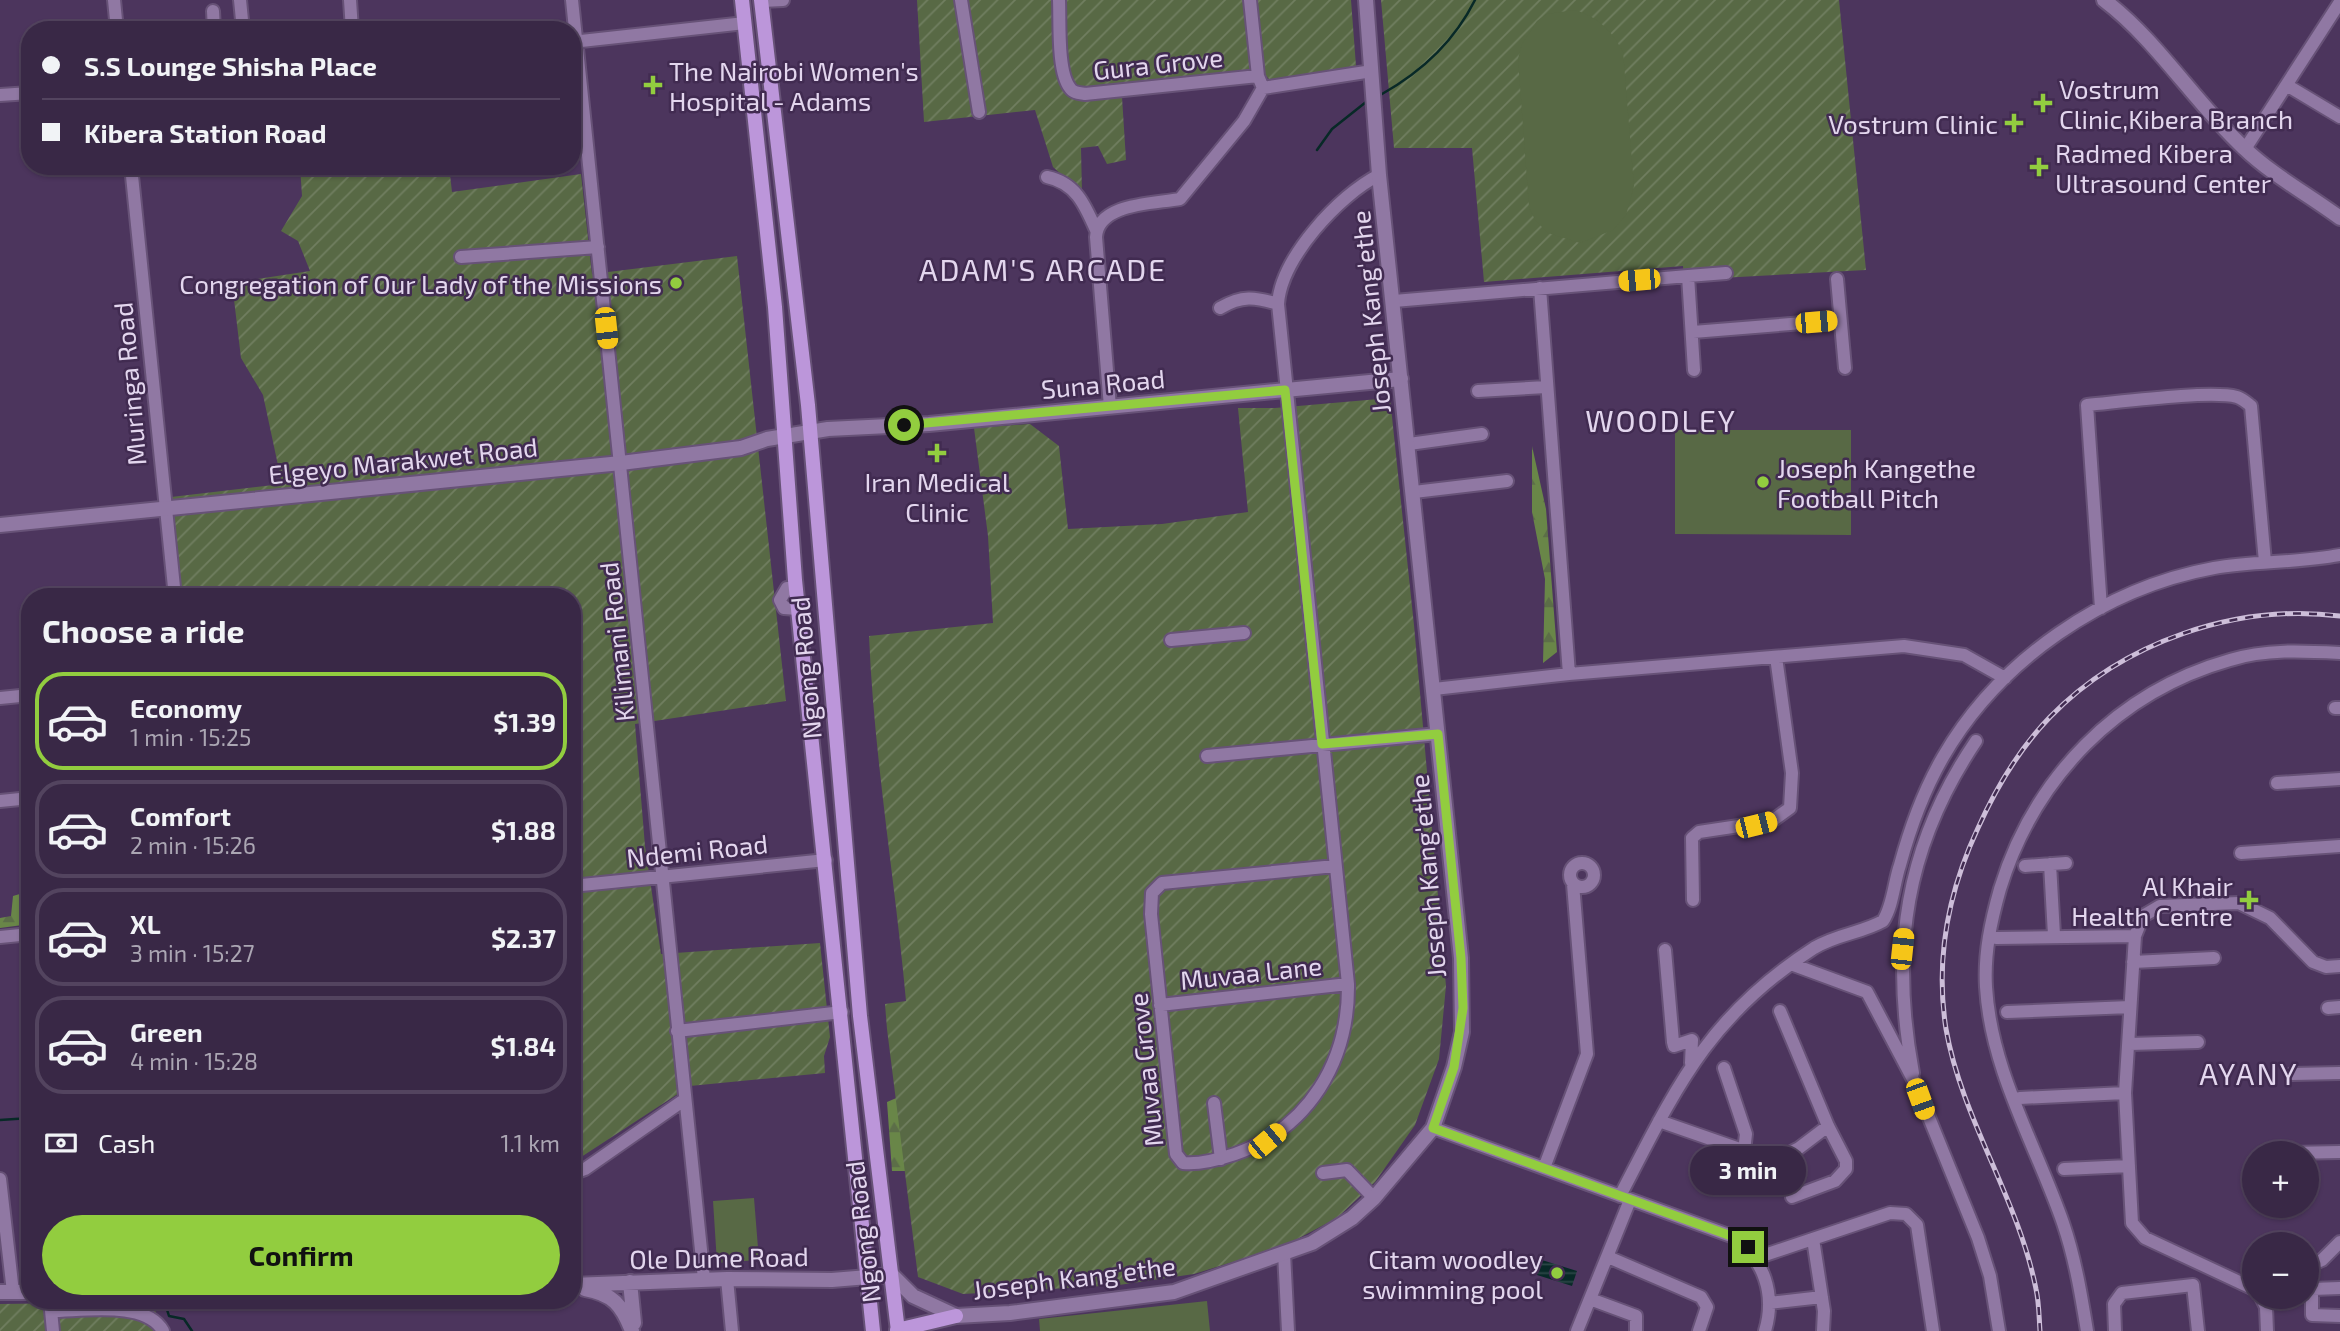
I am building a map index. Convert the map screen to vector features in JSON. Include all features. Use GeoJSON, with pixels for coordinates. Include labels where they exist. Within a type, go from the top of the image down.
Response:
{"type":"FeatureCollection","features":[{"type":"Feature","properties":{"kind":"main road","name":"Ngong Road"},"geometry":{"type":"LineString","coordinates":[[742,0],[786,436],[796,588],[873,1331]]}},
{"type":"Feature","properties":{"kind":"main road","name":"Ngong Road"},"geometry":{"type":"LineString","coordinates":[[762,1],[800,327],[851,934],[897,1330]]}},
{"type":"Feature","properties":{"kind":"main road"},"geometry":{"type":"LineString","coordinates":[[897,1330],[956,1316]]}},
{"type":"Feature","properties":{"kind":"street"},"geometry":{"type":"LineString","coordinates":[[114,0],[116,21]]}},
{"type":"Feature","properties":{"kind":"street"},"geometry":{"type":"LineString","coordinates":[[240,0],[242,21]]}},
{"type":"Feature","properties":{"kind":"street"},"geometry":{"type":"LineString","coordinates":[[350,0],[351,21]]}},
{"type":"Feature","properties":{"kind":"street","name":"Kilimani Road"},"geometry":{"type":"LineString","coordinates":[[572,0],[573,21]]}},
{"type":"Feature","properties":{"kind":"street"},"geometry":{"type":"LineString","coordinates":[[762,1],[783,0]]}},
{"type":"Feature","properties":{"kind":"street"},"geometry":{"type":"LineString","coordinates":[[961,0],[979,112]]}},
{"type":"Feature","properties":{"kind":"street","name":"Gura Grove"},"geometry":{"type":"LineString","coordinates":[[1059,0],[1063,72],[1070,89],[1075,92],[1085,94],[1260,82]]}},
{"type":"Feature","properties":{"kind":"street"},"geometry":{"type":"LineString","coordinates":[[1096,230],[1100,220],[1111,213],[1183,196],[1244,121],[1260,82],[1250,0]]}},
{"type":"Feature","properties":{"kind":"street","name":"Joseph Kang'ethe"},"geometry":{"type":"LineString","coordinates":[[956,1316],[1144,1298],[1203,1284],[1284,1253],[1336,1229],[1374,1198],[1433,1128],[1454,1067],[1463,1008],[1461,958],[1380,175],[1366,0]]}},
{"type":"Feature","properties":{"kind":"street"},"geometry":{"type":"LineString","coordinates":[[2104,0],[2141,32],[2188,89],[2245,149],[2340,218]]}},
{"type":"Feature","properties":{"kind":"street"},"geometry":{"type":"LineString","coordinates":[[2245,149],[2340,2]]}},
{"type":"Feature","properties":{"kind":"street"},"geometry":{"type":"LineString","coordinates":[[213,11],[214,21]]}},
{"type":"Feature","properties":{"kind":"street"},"geometry":{"type":"LineString","coordinates":[[581,41],[745,23]]}},
{"type":"Feature","properties":{"kind":"street"},"geometry":{"type":"LineString","coordinates":[[2327,24],[2340,32]]}},
{"type":"Feature","properties":{"kind":"street"},"geometry":{"type":"LineString","coordinates":[[1260,82],[1372,71]]}},
{"type":"Feature","properties":{"kind":"street"},"geometry":{"type":"LineString","coordinates":[[2288,86],[2340,117]]}},
{"type":"Feature","properties":{"kind":"street"},"geometry":{"type":"LineString","coordinates":[[0,96],[21,94]]}},
{"type":"Feature","properties":{"kind":"street","name":"Kilimani Road"},"geometry":{"type":"LineString","coordinates":[[581,102],[621,463],[704,1279]]}},
{"type":"Feature","properties":{"kind":"street","name":"Muringa Road"},"geometry":{"type":"LineString","coordinates":[[132,175],[174,588]]}},
{"type":"Feature","properties":{"kind":"street"},"geometry":{"type":"LineString","coordinates":[[1335,866],[1278,304],[1282,280],[1299,253],[1339,204],[1360,185],[1380,175]]}},
{"type":"Feature","properties":{"kind":"street"},"geometry":{"type":"LineString","coordinates":[[1047,177],[1070,186],[1080,197],[1096,230],[1111,407]]}},
{"type":"Feature","properties":{"kind":"street"},"geometry":{"type":"LineString","coordinates":[[461,257],[598,247]]}},
{"type":"Feature","properties":{"kind":"street"},"geometry":{"type":"LineString","coordinates":[[1394,301],[1726,273]]}},
{"type":"Feature","properties":{"kind":"street"},"geometry":{"type":"LineString","coordinates":[[1688,276],[1694,370]]}},
{"type":"Feature","properties":{"kind":"street"},"geometry":{"type":"LineString","coordinates":[[1837,279],[1845,368]]}},
{"type":"Feature","properties":{"kind":"street"},"geometry":{"type":"LineString","coordinates":[[1540,289],[1569,674]]}},
{"type":"Feature","properties":{"kind":"street"},"geometry":{"type":"LineString","coordinates":[[1220,308],[1235,299],[1251,296],[1278,304]]}},
{"type":"Feature","properties":{"kind":"street"},"geometry":{"type":"LineString","coordinates":[[1693,332],[1840,320]]}},
{"type":"Feature","properties":{"kind":"street","name":"Suna Road"},"geometry":{"type":"LineString","coordinates":[[809,432],[1401,379]]}},
{"type":"Feature","properties":{"kind":"street"},"geometry":{"type":"LineString","coordinates":[[1478,391],[1546,387]]}},
{"type":"Feature","properties":{"kind":"street"},"geometry":{"type":"LineString","coordinates":[[2101,608],[2087,405],[2206,396],[2236,397],[2251,406],[2265,562]]}},
{"type":"Feature","properties":{"kind":"street","name":"Elgeyo Marakwet Road"},"geometry":{"type":"LineString","coordinates":[[0,525],[621,463],[741,447],[809,432]]}},
{"type":"Feature","properties":{"kind":"street"},"geometry":{"type":"LineString","coordinates":[[1409,444],[1482,434]]}},
{"type":"Feature","properties":{"kind":"street"},"geometry":{"type":"LineString","coordinates":[[1414,492],[1507,481]]}},
{"type":"Feature","properties":{"kind":"street"},"geometry":{"type":"LineString","coordinates":[[1577,1331],[1608,1257],[1625,1198],[1659,1121],[1691,1063],[1745,1000],[1791,964],[1840,934],[1883,920],[1909,834],[1943,757],[1973,715],[2005,678],[2053,638],[2101,608],[2146,585],[2178,576],[2265,562],[2340,555]]}},
{"type":"Feature","properties":{"kind":"street"},"geometry":{"type":"LineString","coordinates":[[1171,640],[1244,633]]}},
{"type":"Feature","properties":{"kind":"street"},"geometry":{"type":"LineString","coordinates":[[1434,689],[1569,674],[1904,646],[1964,655],[2005,678]]}},
{"type":"Feature","properties":{"kind":"street"},"geometry":{"type":"LineString","coordinates":[[2087,1331],[2071,1251],[2005,1078],[1991,1023],[1986,988],[1986,943],[2008,865],[2030,814],[2071,759],[2091,738],[2130,708],[2190,674],[2230,660],[2293,651],[2340,653]]}},
{"type":"Feature","properties":{"kind":"street"},"geometry":{"type":"LineString","coordinates":[[1693,900],[1692,838],[1699,832],[1772,821],[1790,808],[1792,773],[1776,657]]}},
{"type":"Feature","properties":{"kind":"street"},"geometry":{"type":"LineString","coordinates":[[0,698],[21,696]]}},
{"type":"Feature","properties":{"kind":"street"},"geometry":{"type":"LineString","coordinates":[[1208,756],[1438,734]]}},
{"type":"Feature","properties":{"kind":"street"},"geometry":{"type":"LineString","coordinates":[[1915,1083],[1901,983],[1906,912],[1919,855],[1943,794],[1976,741]]}},
{"type":"Feature","properties":{"kind":"street"},"geometry":{"type":"LineString","coordinates":[[2277,783],[2340,779]]}},
{"type":"Feature","properties":{"kind":"street"},"geometry":{"type":"LineString","coordinates":[[0,801],[21,799]]}},
{"type":"Feature","properties":{"kind":"street"},"geometry":{"type":"LineString","coordinates":[[2241,853],[2340,846]]}},
{"type":"Feature","properties":{"kind":"street","name":"Ndemi Road"},"geometry":{"type":"LineString","coordinates":[[581,885],[826,860]]}},
{"type":"Feature","properties":{"kind":"street"},"geometry":{"type":"LineString","coordinates":[[2025,866],[2066,863]]}},
{"type":"Feature","properties":{"kind":"street"},"geometry":{"type":"LineString","coordinates":[[2050,864],[2054,935]]}},
{"type":"Feature","properties":{"kind":"street","name":"Muvaa Grove"},"geometry":{"type":"LineString","coordinates":[[1335,866],[1348,984],[1343,1039],[1333,1066],[1303,1112],[1267,1141],[1220,1159],[1189,1164],[1180,1161],[1176,1154],[1150,902],[1160,884],[1335,866]]}},
{"type":"Feature","properties":{"kind":"street"},"geometry":{"type":"LineString","coordinates":[[1544,1168],[1587,1054],[1573,884]]}},
{"type":"Feature","properties":{"kind":"street"},"geometry":{"type":"LineString","coordinates":[[2242,1280],[2145,1238],[2134,1229],[2125,1093],[2135,936],[2143,916],[2160,906],[2239,903],[2270,918],[2313,962],[2326,967],[2340,966]]}},
{"type":"Feature","properties":{"kind":"street"},"geometry":{"type":"LineString","coordinates":[[0,937],[21,935]]}},
{"type":"Feature","properties":{"kind":"street"},"geometry":{"type":"LineString","coordinates":[[1996,938],[2054,935],[2135,936]]}},
{"type":"Feature","properties":{"kind":"street"},"geometry":{"type":"LineString","coordinates":[[1665,950],[1673,1042],[1674,1046],[1692,1040],[1691,1063]]}},
{"type":"Feature","properties":{"kind":"street"},"geometry":{"type":"LineString","coordinates":[[2133,962],[2214,958]]}},
{"type":"Feature","properties":{"kind":"street"},"geometry":{"type":"LineString","coordinates":[[1791,964],[1867,992],[1915,1083],[1978,1238],[1990,1276],[1999,1331]]}},
{"type":"Feature","properties":{"kind":"street","name":"Muvaa Lane"},"geometry":{"type":"LineString","coordinates":[[1160,1005],[1348,984]]}},
{"type":"Feature","properties":{"kind":"street"},"geometry":{"type":"LineString","coordinates":[[2007,1012],[2130,1007]]}},
{"type":"Feature","properties":{"kind":"street"},"geometry":{"type":"LineString","coordinates":[[1780,1011],[1828,1126],[1846,1161],[1845,1174],[1835,1181],[1792,1197]]}},
{"type":"Feature","properties":{"kind":"street"},"geometry":{"type":"LineString","coordinates":[[677,1031],[842,1012]]}},
{"type":"Feature","properties":{"kind":"street"},"geometry":{"type":"LineString","coordinates":[[2130,1044],[2199,1042]]}},
{"type":"Feature","properties":{"kind":"street"},"geometry":{"type":"LineString","coordinates":[[1724,1068],[1746,1135],[1744,1151]]}},
{"type":"Feature","properties":{"kind":"street"},"geometry":{"type":"LineString","coordinates":[[2292,1074],[2340,1073]]}},
{"type":"Feature","properties":{"kind":"street"},"geometry":{"type":"LineString","coordinates":[[2020,1098],[2125,1093]]}},
{"type":"Feature","properties":{"kind":"street"},"geometry":{"type":"LineString","coordinates":[[581,1171],[684,1100]]}},
{"type":"Feature","properties":{"kind":"street"},"geometry":{"type":"LineString","coordinates":[[1214,1103],[1220,1159]]}},
{"type":"Feature","properties":{"kind":"street"},"geometry":{"type":"LineString","coordinates":[[1659,1121],[1767,1160],[1780,1159],[1828,1126]]}},
{"type":"Feature","properties":{"kind":"street"},"geometry":{"type":"LineString","coordinates":[[1433,1128],[1734,1237],[1756,1258],[1766,1279],[1769,1303],[1765,1331]]}},
{"type":"Feature","properties":{"kind":"street"},"geometry":{"type":"LineString","coordinates":[[2319,1152],[2340,1152]]}},
{"type":"Feature","properties":{"kind":"street"},"geometry":{"type":"LineString","coordinates":[[2064,1169],[2129,1166]]}},
{"type":"Feature","properties":{"kind":"street"},"geometry":{"type":"LineString","coordinates":[[1323,1172],[1347,1170],[1374,1198]]}},
{"type":"Feature","properties":{"kind":"street"},"geometry":{"type":"LineString","coordinates":[[0,1179],[6,1292]]}},
{"type":"Feature","properties":{"kind":"street"},"geometry":{"type":"LineString","coordinates":[[1756,1258],[1891,1213],[1906,1214],[1917,1225],[1934,1331]]}},
{"type":"Feature","properties":{"kind":"street"},"geometry":{"type":"LineString","coordinates":[[1813,1239],[1822,1297],[1823,1331]]}},
{"type":"Feature","properties":{"kind":"street"},"geometry":{"type":"LineString","coordinates":[[2319,1261],[2340,1242]]}},
{"type":"Feature","properties":{"kind":"street"},"geometry":{"type":"LineString","coordinates":[[1284,1253],[1287,1331]]}},
{"type":"Feature","properties":{"kind":"street"},"geometry":{"type":"LineString","coordinates":[[1608,1257],[1704,1300],[1706,1310],[1699,1331]]}},
{"type":"Feature","properties":{"kind":"street"},"geometry":{"type":"LineString","coordinates":[[2198,1331],[2193,1285],[2199,1262]]}},
{"type":"Feature","properties":{"kind":"street"},"geometry":{"type":"LineString","coordinates":[[892,1275],[913,1296],[956,1316]]}},
{"type":"Feature","properties":{"kind":"street","name":"Ole Dume Road"},"geometry":{"type":"LineString","coordinates":[[581,1285],[704,1279],[867,1278],[892,1275]]}},
{"type":"Feature","properties":{"kind":"street"},"geometry":{"type":"LineString","coordinates":[[727,1279],[732,1331]]}},
{"type":"Feature","properties":{"kind":"street"},"geometry":{"type":"LineString","coordinates":[[629,1282],[633,1331]]}},
{"type":"Feature","properties":{"kind":"street"},"geometry":{"type":"LineString","coordinates":[[2115,1331],[2114,1304],[2122,1293],[2193,1285]]}},
{"type":"Feature","properties":{"kind":"street"},"geometry":{"type":"LineString","coordinates":[[581,1288],[610,1296],[625,1312],[633,1331]]}},
{"type":"Feature","properties":{"kind":"street"},"geometry":{"type":"LineString","coordinates":[[2319,1289],[2340,1288]]}},
{"type":"Feature","properties":{"kind":"street"},"geometry":{"type":"LineString","coordinates":[[1769,1303],[1822,1297]]}},
{"type":"Feature","properties":{"kind":"street"},"geometry":{"type":"LineString","coordinates":[[1590,1299],[1636,1316],[1636,1331]]}},
{"type":"Feature","properties":{"kind":"street"},"geometry":{"type":"LineString","coordinates":[[50,1309],[52,1331]]}},
{"type":"Feature","properties":{"kind":"street"},"geometry":{"type":"LineString","coordinates":[[101,1309],[135,1311],[150,1315],[163,1331]]}},
{"type":"Feature","properties":{"kind":"street"},"geometry":{"type":"LineString","coordinates":[[2266,1309],[2267,1331]]}},
{"type":"Feature","properties":{"kind":"street"},"geometry":{"type":"LineString","coordinates":[[2311,1309],[2314,1316],[2340,1316]]}},
{"type":"Feature","properties":{"kind":"green space"},"geometry":{"type":"Polygon","coordinates":[[[917,0],[1351,0],[1356,66],[1272,82],[1264,74],[1122,97],[1126,160],[1107,164],[1098,146],[1081,148],[1082,193],[1053,167],[1035,110],[924,122],[917,0]]]}},
{"type":"Feature","properties":{"kind":"green space"},"geometry":{"type":"Polygon","coordinates":[[[1381,0],[1839,0],[1866,270],[1684,280],[1683,266],[1484,282],[1472,148],[1394,148],[1381,0]]]}},
{"type":"Feature","properties":{"kind":"green space"},"geometry":{"type":"Polygon","coordinates":[[[1575,10],[1604,26],[1623,52],[1634,186],[1626,215],[1613,230],[1580,243],[1548,233],[1535,220],[1529,207],[1518,59],[1522,44],[1537,21],[1547,14],[1575,10]]]}},
{"type":"Feature","properties":{"kind":"green space"},"geometry":{"type":"Polygon","coordinates":[[[581,174],[592,274],[737,256],[786,701],[635,724],[645,846],[661,954],[820,943],[830,1037],[824,1056],[825,1073],[690,1086],[581,1157],[581,588],[181,588],[171,497],[282,484],[263,395],[241,358],[232,283],[310,271],[298,241],[281,231],[302,196],[301,175],[450,175],[452,192],[581,174]]]}},
{"type":"Feature","properties":{"kind":"green space"},"geometry":{"type":"Polygon","coordinates":[[[1390,398],[1414,625],[1446,986],[1439,1059],[1415,1125],[1375,1182],[1337,1218],[1284,1246],[1194,1274],[1119,1285],[963,1294],[918,1277],[885,1004],[906,1001],[875,727],[869,636],[993,623],[988,536],[974,428],[1030,424],[1059,446],[1068,529],[1162,524],[1248,512],[1238,408],[1275,408],[1390,398]]]}},
{"type":"Feature","properties":{"kind":"green space","name":"Joseph Kangethe Football Pitch"},"geometry":{"type":"Polygon","coordinates":[[[1675,430],[1851,430],[1851,535],[1675,534],[1675,430]]]}},
{"type":"Feature","properties":{"kind":"green space"},"geometry":{"type":"Polygon","coordinates":[[[1532,446],[1546,509],[1557,652],[1543,663],[1545,579],[1532,512],[1532,446]]]}},
{"type":"Feature","properties":{"kind":"green space"},"geometry":{"type":"Polygon","coordinates":[[[21,894],[21,925],[0,928],[0,918],[11,916],[13,896],[21,894]]]}},
{"type":"Feature","properties":{"kind":"green space"},"geometry":{"type":"Polygon","coordinates":[[[901,1096],[910,1171],[892,1171],[887,1102],[901,1096]]]}},
{"type":"Feature","properties":{"kind":"green space"},"geometry":{"type":"Polygon","coordinates":[[[754,1198],[759,1260],[717,1263],[713,1201],[754,1198]]]}},
{"type":"Feature","properties":{"kind":"green space"},"geometry":{"type":"Polygon","coordinates":[[[1207,1301],[1210,1331],[1040,1331],[1039,1319],[1207,1301]]]}},
{"type":"Feature","properties":{"kind":"green space"},"geometry":{"type":"Polygon","coordinates":[[[0,1304],[21,1304],[21,1309],[154,1309],[165,1331],[0,1331],[0,1304]]]}},
{"type":"Feature","properties":{"kind":"shaded area","name":"Citam woodley swimming pool"},"geometry":{"type":"Polygon","coordinates":[[[1542,1260],[1577,1271],[1572,1286],[1537,1275],[1542,1260]]]}},
{"type":"Feature","properties":{"kind":"waterway"},"geometry":{"type":"LineString","coordinates":[[1382,94],[1411,76],[1436,54],[1457,29],[1475,0]]}},
{"type":"Feature","properties":{"kind":"waterway"},"geometry":{"type":"LineString","coordinates":[[1317,150],[1332,129],[1366,102]]}},
{"type":"Feature","properties":{"kind":"waterway"},"geometry":{"type":"LineString","coordinates":[[0,1120],[21,1119]]}},
{"type":"Feature","properties":{"kind":"waterway"},"geometry":{"type":"LineString","coordinates":[[167,1309],[169,1316],[184,1319],[192,1331]]}},
{"type":"Feature","properties":{"kind":"railway"},"geometry":{"type":"LineString","coordinates":[[2040,1331],[2037,1294],[2028,1255],[1964,1095],[1946,1029],[1942,977],[1947,926],[1959,876],[1978,828],[1992,798],[2028,742],[2050,717],[2079,691],[2111,668],[2146,649],[2222,622],[2261,616],[2340,616]]}},
{"type":"Feature","properties":{"kind":"place","name":"The Nairobi Women's Hospital - Adams"},"geometry":{"type":"Point","coordinates":[653,85]}},
{"type":"Feature","properties":{"kind":"place","name":"Vostrum Clinic,Kibera Branch"},"geometry":{"type":"Point","coordinates":[2043,103]}},
{"type":"Feature","properties":{"kind":"place","name":"Vostrum Clinic"},"geometry":{"type":"Point","coordinates":[2014,123]}},
{"type":"Feature","properties":{"kind":"place","name":"Radmed Kibera Ultrasound Center"},"geometry":{"type":"Point","coordinates":[2039,167]}},
{"type":"Feature","properties":{"kind":"place","name":"Congregation of Our Lady of the Missions"},"geometry":{"type":"Point","coordinates":[676,283]}},
{"type":"Feature","properties":{"kind":"place","name":"Iran Medical Clinic"},"geometry":{"type":"Point","coordinates":[937,453]}},
{"type":"Feature","properties":{"kind":"place","name":"Joseph Kangethe Football Pitch"},"geometry":{"type":"Point","coordinates":[1763,482]}},
{"type":"Feature","properties":{"kind":"place","name":"Al Khair Health Centre"},"geometry":{"type":"Point","coordinates":[2249,900]}},
{"type":"Feature","properties":{"kind":"place","name":"Citam woodley swimming pool"},"geometry":{"type":"Point","coordinates":[1557,1273]}},
{"type":"Feature","properties":{"kind":"district","name":"ADAM'S ARCADE"},"geometry":{"type":"Point","coordinates":[1043,269]}},
{"type":"Feature","properties":{"kind":"district","name":"WOODLEY"},"geometry":{"type":"Point","coordinates":[1661,420]}},
{"type":"Feature","properties":{"kind":"district","name":"AYANY"},"geometry":{"type":"Point","coordinates":[2249,1073]}},
{"type":"Feature","properties":{"kind":"route"},"geometry":{"type":"LineString","coordinates":[[904,425],[1285,390],[1322,744],[1438,734],[1461,958],[1463,1008],[1462,1032],[1454,1067],[1433,1128],[1671,1213],[1734,1237],[1748,1247]]}}]}
